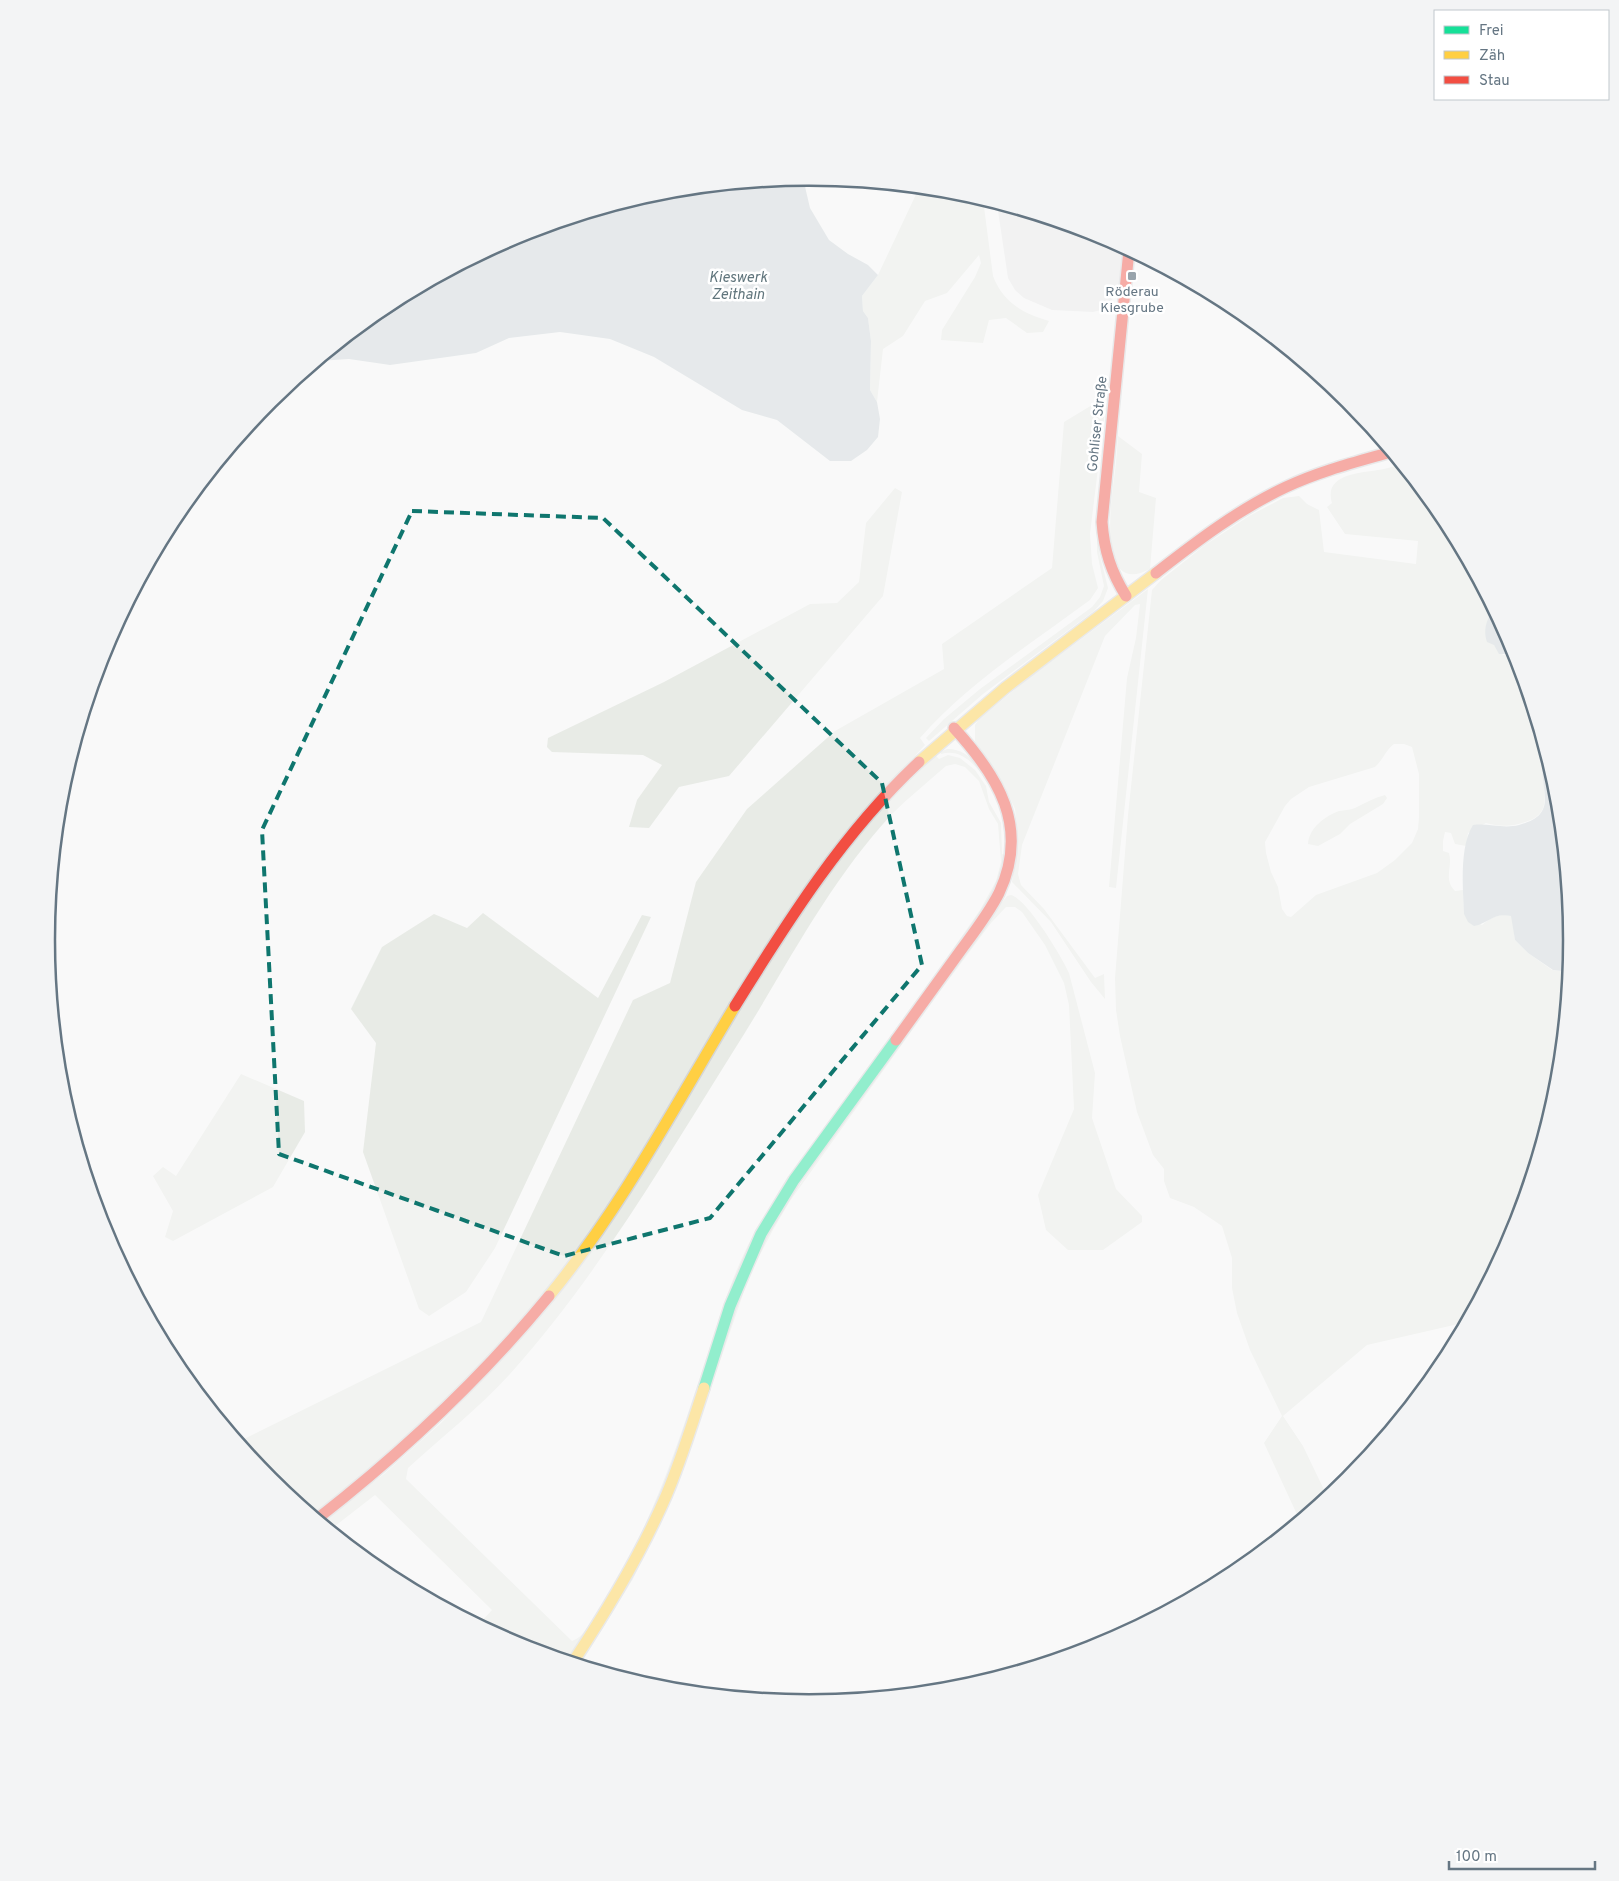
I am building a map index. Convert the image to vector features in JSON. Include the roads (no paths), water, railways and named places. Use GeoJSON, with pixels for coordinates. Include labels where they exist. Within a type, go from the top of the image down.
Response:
{"type":"FeatureCollection","features":[{"type":"Feature","properties":{"kind":"main road","name":"Gohliser Straße"},"geometry":{"type":"LineString","coordinates":[[1126,596],[1112,574],[1107,561],[1102,522],[1128,257]]}},
{"type":"Feature","properties":{"kind":"main road"},"geometry":{"type":"LineString","coordinates":[[321,1516],[384,1467],[438,1418],[493,1363],[534,1315],[589,1242],[622,1194],[762,964],[816,881],[849,836],[882,798],[932,747],[1022,673],[1219,527],[1278,491],[1318,475],[1386,454]]}},
{"type":"Feature","properties":{"kind":"main road"},"geometry":{"type":"LineString","coordinates":[[576,1658],[638,1554],[668,1492],[744,1271],[766,1226],[832,1128],[986,916],[1003,885],[1008,871],[1013,838],[1008,806],[992,775],[954,728]]}},
{"type":"Feature","properties":{"kind":"water","name":"Kieswerk Zeithain"},"geometry":{"type":"Polygon","coordinates":[[[805,186],[810,208],[829,240],[848,254],[868,265],[878,275],[862,296],[863,311],[868,318],[871,341],[870,390],[877,402],[880,419],[878,437],[867,450],[851,461],[830,461],[777,420],[742,410],[654,357],[610,339],[560,332],[509,338],[476,353],[390,365],[349,359],[327,360],[390,313],[432,287],[521,243],[567,226],[614,212],[662,200],[711,192],[805,186]]]}},
{"type":"Feature","properties":{"kind":"water"},"geometry":{"type":"Polygon","coordinates":[[[1490,617],[1508,654],[1499,654],[1494,645],[1487,642],[1485,635],[1490,617]]]}},
{"type":"Feature","properties":{"kind":"water"},"geometry":{"type":"Polygon","coordinates":[[[1543,764],[1550,793],[1558,842],[1564,940],[1563,971],[1553,970],[1528,953],[1515,940],[1511,916],[1500,915],[1474,926],[1468,922],[1464,914],[1464,856],[1473,825],[1513,826],[1533,820],[1541,813],[1545,804],[1543,764]]]}},
{"type":"Feature","properties":{"kind":"place","name":"Röderau Kiesgrube"},"geometry":{"type":"Point","coordinates":[1132,276]}}]}
